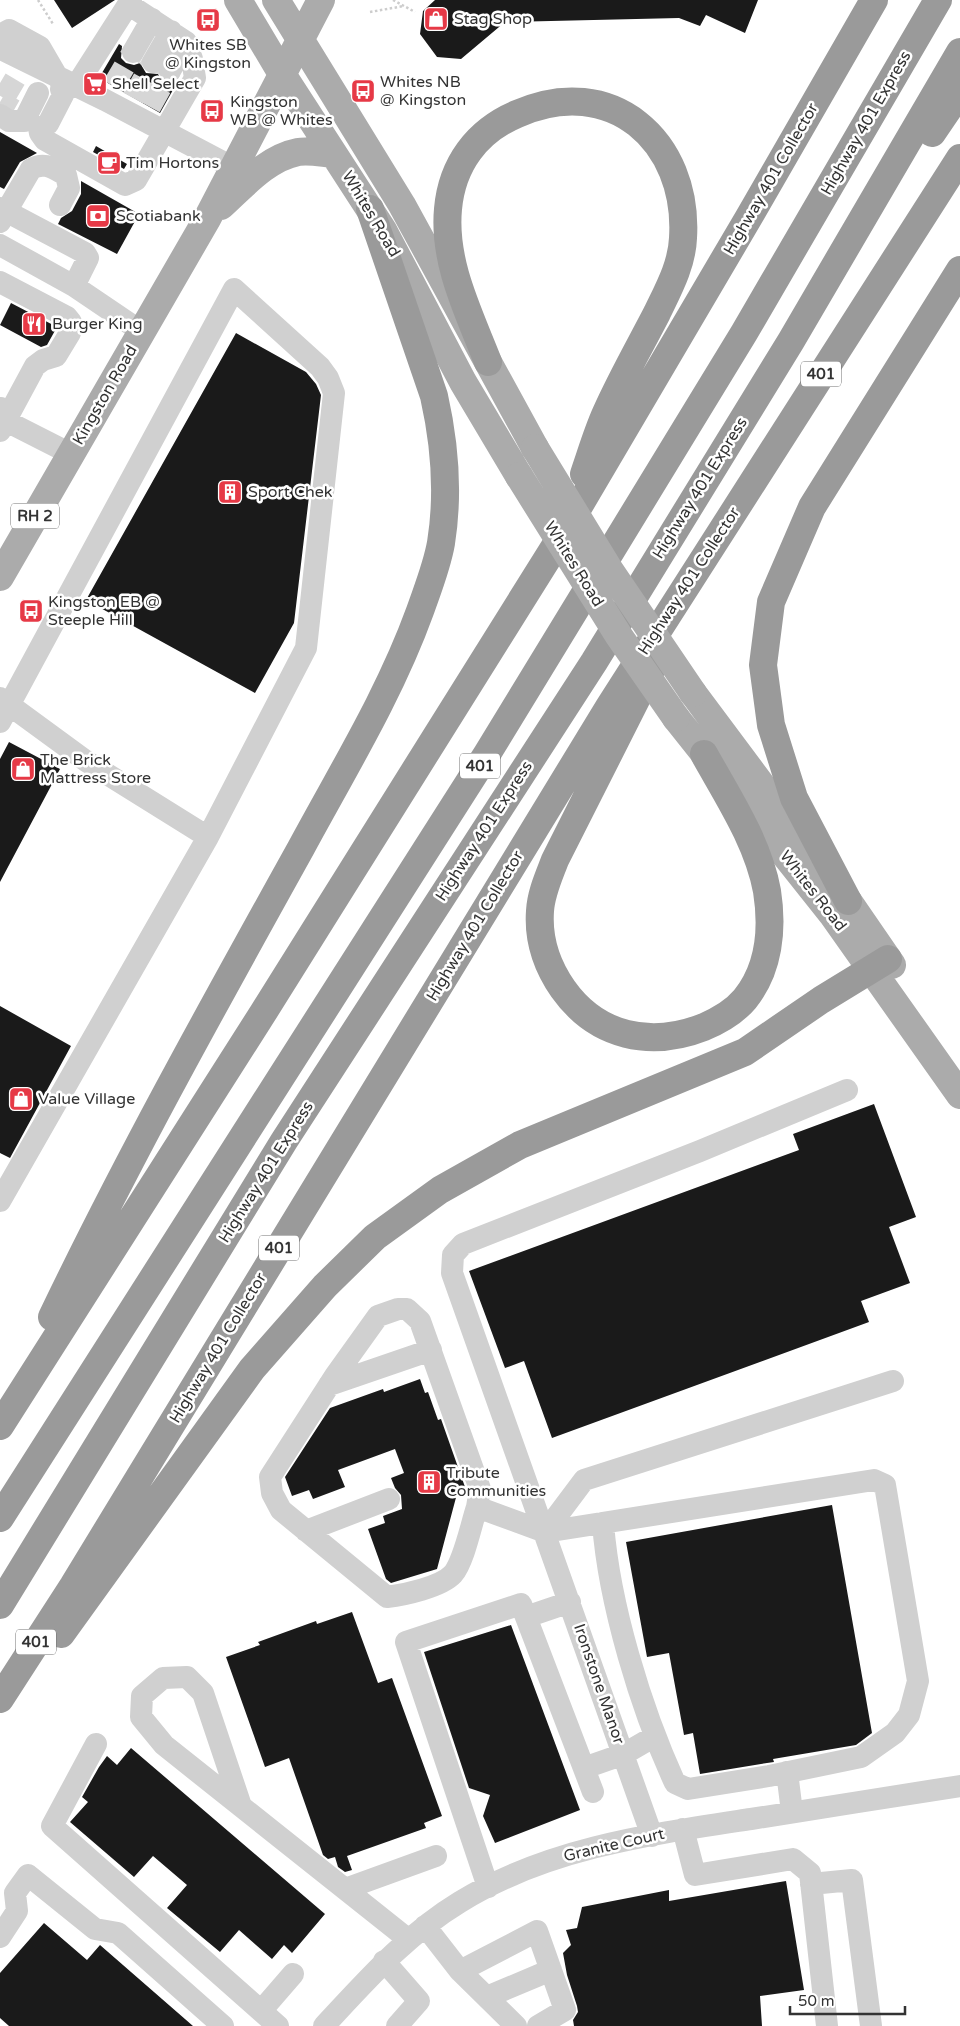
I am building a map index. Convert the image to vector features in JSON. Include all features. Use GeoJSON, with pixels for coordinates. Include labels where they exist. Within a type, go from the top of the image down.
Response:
{"type":"FeatureCollection","features":[{"type":"Feature","properties":{"kind":"highway","name":"Highway 401 Collector"},"geometry":{"type":"LineString","coordinates":[[0,1425],[263,1013],[559,540],[749,218],[874,0]]}},
{"type":"Feature","properties":{"kind":"highway","name":"Highway 401 Express"},"geometry":{"type":"LineString","coordinates":[[0,1518],[487,754],[744,333],[938,0]]}},
{"type":"Feature","properties":{"kind":"highway","name":"Highway 401 Express"},"geometry":{"type":"LineString","coordinates":[[0,1604],[284,1141],[594,662],[791,341],[960,52]]}},
{"type":"Feature","properties":{"kind":"highway"},"geometry":{"type":"LineString","coordinates":[[791,341],[960,92]]}},
{"type":"Feature","properties":{"kind":"highway"},"geometry":{"type":"LineString","coordinates":[[488,362],[456,283],[449,252],[448,209],[453,179],[464,158],[478,138],[492,127],[529,109],[553,102],[578,101],[599,104],[619,111],[639,123],[657,141],[666,159],[681,194],[683,241],[678,266],[669,288],[606,413],[559,540]]}},
{"type":"Feature","properties":{"kind":"highway","name":"Highway 401 Collector"},"geometry":{"type":"LineString","coordinates":[[0,1699],[73,1586],[609,707],[682,590],[960,158]]}},
{"type":"Feature","properties":{"kind":"highway"},"geometry":{"type":"LineString","coordinates":[[0,1425],[92,1234],[368,724],[408,645],[434,574],[441,543],[446,498],[446,464],[441,426],[434,396],[370,209]]}},
{"type":"Feature","properties":{"kind":"highway"},"geometry":{"type":"LineString","coordinates":[[848,901],[794,798],[771,725],[763,665],[770,602],[812,507],[960,270]]}},
{"type":"Feature","properties":{"kind":"highway"},"geometry":{"type":"LineString","coordinates":[[682,590],[668,636],[555,860],[546,884],[540,910],[540,935],[546,958],[556,979],[579,1010],[612,1030],[648,1038],[679,1035],[712,1024],[744,1000],[761,971],[767,954],[770,929],[763,875],[744,826],[704,754]]}},
{"type":"Feature","properties":{"kind":"highway"},"geometry":{"type":"LineString","coordinates":[[0,1714],[88,1598],[252,1369],[325,1286],[376,1237],[440,1190],[520,1146],[745,1052],[820,1000],[880,964]]}},
{"type":"Feature","properties":{"kind":"main road","name":"Whites Road"},"geometry":{"type":"LineString","coordinates":[[238,0],[282,74],[370,209],[463,382],[619,636],[676,718],[704,754],[832,914],[880,964]]}},
{"type":"Feature","properties":{"kind":"main road","name":"Whites Road"},"geometry":{"type":"LineString","coordinates":[[276,0],[402,205],[535,448],[609,569],[693,693],[848,901],[880,964],[931,1038],[960,1095]]}},
{"type":"Feature","properties":{"kind":"main road","name":"Kingston Road"},"geometry":{"type":"LineString","coordinates":[[0,577],[208,219],[321,0]]}},
{"type":"Feature","properties":{"kind":"main road"},"geometry":{"type":"LineString","coordinates":[[208,219],[258,172],[281,159],[300,152],[333,154]]}},
{"type":"Feature","properties":{"kind":"main road","name":"Whites Road"},"geometry":{"type":"LineString","coordinates":[[931,1038],[960,1068]]}},
{"type":"Feature","properties":{"kind":"street"},"geometry":{"type":"LineString","coordinates":[[130,2],[178,37],[192,59],[195,78],[136,180],[125,185],[45,140],[24,109],[38,122],[62,81],[130,2]]}},
{"type":"Feature","properties":{"kind":"street"},"geometry":{"type":"LineString","coordinates":[[133,52],[152,19]]}},
{"type":"Feature","properties":{"kind":"street"},"geometry":{"type":"LineString","coordinates":[[3,35],[40,47],[62,81],[109,93],[138,109],[164,134],[234,168]]}},
{"type":"Feature","properties":{"kind":"street"},"geometry":{"type":"LineString","coordinates":[[161,67],[178,37]]}},
{"type":"Feature","properties":{"kind":"street"},"geometry":{"type":"LineString","coordinates":[[24,109],[62,81]]}},
{"type":"Feature","properties":{"kind":"street"},"geometry":{"type":"LineString","coordinates":[[53,217],[69,188],[66,175],[49,166],[42,165],[31,169],[2,214],[53,217],[86,253],[88,258],[74,286]]}},
{"type":"Feature","properties":{"kind":"street"},"geometry":{"type":"LineString","coordinates":[[0,245],[74,286],[142,332]]}},
{"type":"Feature","properties":{"kind":"street"},"geometry":{"type":"LineString","coordinates":[[0,282],[67,317],[71,322],[70,333],[56,356],[43,360],[35,366],[2,419],[71,454]]}},
{"type":"Feature","properties":{"kind":"street"},"geometry":{"type":"LineString","coordinates":[[0,1201],[208,837],[306,648],[334,394],[328,378],[320,367],[234,289],[3,708],[208,837]]}},
{"type":"Feature","properties":{"kind":"street","name":"Ironstone Manor"},"geometry":{"type":"LineString","coordinates":[[652,1836],[452,1273],[453,1255],[463,1244],[700,1152],[847,1090]]}},
{"type":"Feature","properties":{"kind":"street"},"geometry":{"type":"LineString","coordinates":[[398,1309],[407,1310],[420,1321],[432,1350],[480,1489],[477,1508],[460,1560],[453,1574],[438,1584],[386,1597],[281,1510],[272,1493],[270,1477],[329,1385],[378,1316],[398,1309]]}},
{"type":"Feature","properties":{"kind":"street"},"geometry":{"type":"LineString","coordinates":[[329,1385],[432,1350]]}},
{"type":"Feature","properties":{"kind":"street"},"geometry":{"type":"LineString","coordinates":[[545,1532],[584,1480],[892,1381]]}},
{"type":"Feature","properties":{"kind":"street"},"geometry":{"type":"LineString","coordinates":[[477,1508],[545,1532],[874,1480],[886,1486],[918,1681],[909,1715],[895,1733],[861,1757],[688,1789],[675,1782],[655,1736],[630,1656],[606,1558],[604,1523]]}},
{"type":"Feature","properties":{"kind":"street"},"geometry":{"type":"LineString","coordinates":[[306,1531],[389,1499]]}},
{"type":"Feature","properties":{"kind":"street"},"geometry":{"type":"LineString","coordinates":[[526,1617],[570,1602]]}},
{"type":"Feature","properties":{"kind":"street"},"geometry":{"type":"LineString","coordinates":[[488,1887],[406,1642],[522,1604],[593,1792]]}},
{"type":"Feature","properties":{"kind":"street"},"geometry":{"type":"LineString","coordinates":[[241,1806],[203,1693],[186,1677],[163,1678],[142,1696],[141,1717],[164,1745],[345,1889],[417,1933],[460,1971],[516,2026]]}},
{"type":"Feature","properties":{"kind":"street"},"geometry":{"type":"LineString","coordinates":[[584,1768],[624,1754],[655,1736]]}},
{"type":"Feature","properties":{"kind":"street"},"geometry":{"type":"LineString","coordinates":[[96,1744],[52,1826],[270,2019],[293,1974]]}},
{"type":"Feature","properties":{"kind":"street"},"geometry":{"type":"LineString","coordinates":[[787,1772],[792,1812]]}},
{"type":"Feature","properties":{"kind":"street","name":"Granite Court"},"geometry":{"type":"LineString","coordinates":[[324,2026],[384,1961],[417,1933],[460,1902],[529,1866],[588,1849],[683,1829],[960,1786]]}},
{"type":"Feature","properties":{"kind":"street"},"geometry":{"type":"LineString","coordinates":[[683,1829],[695,1875],[793,1860],[810,1873],[827,2026]]}},
{"type":"Feature","properties":{"kind":"street"},"geometry":{"type":"LineString","coordinates":[[345,1889],[436,1856]]}},
{"type":"Feature","properties":{"kind":"street"},"geometry":{"type":"LineString","coordinates":[[0,1937],[17,1911],[15,1893],[28,1875],[96,1929],[118,1933],[223,2026]]}},
{"type":"Feature","properties":{"kind":"street"},"geometry":{"type":"LineString","coordinates":[[811,1884],[852,1880],[871,2026]]}},
{"type":"Feature","properties":{"kind":"street"},"geometry":{"type":"LineString","coordinates":[[460,1971],[537,1931],[565,2010],[538,2026]]}},
{"type":"Feature","properties":{"kind":"street"},"geometry":{"type":"LineString","coordinates":[[384,1961],[419,2001],[397,2026]]}},
{"type":"Feature","properties":{"kind":"street"},"geometry":{"type":"LineString","coordinates":[[487,1997],[550,1970]]}},
{"type":"Feature","properties":{"kind":"path"},"geometry":{"type":"LineString","coordinates":[[38,0],[53,24]]}},
{"type":"Feature","properties":{"kind":"path"},"geometry":{"type":"LineString","coordinates":[[393,0],[415,12]]}},
{"type":"Feature","properties":{"kind":"path"},"geometry":{"type":"LineString","coordinates":[[370,12],[404,6]]}},
{"type":"Feature","properties":{"kind":"building"},"geometry":{"type":"Polygon","coordinates":[[[54,0],[115,0],[72,28],[54,0]]]}},
{"type":"Feature","properties":{"kind":"building"},"geometry":{"type":"Polygon","coordinates":[[[435,0],[758,0],[745,33],[706,15],[700,26],[679,18],[505,22],[461,59],[437,57],[420,34],[423,11],[435,0]]]}},
{"type":"Feature","properties":{"kind":"building"},"geometry":{"type":"Polygon","coordinates":[[[119,44],[122,46],[121,58],[126,63],[134,65],[140,63],[146,73],[158,74],[164,83],[171,84],[178,81],[160,113],[99,78],[119,44]]]}},
{"type":"Feature","properties":{"kind":"building"},"geometry":{"type":"Polygon","coordinates":[[[0,132],[37,153],[20,162],[4,189],[0,187],[0,132]]]}},
{"type":"Feature","properties":{"kind":"building"},"geometry":{"type":"Polygon","coordinates":[[[96,146],[127,164],[124,169],[93,152],[96,146]]]}},
{"type":"Feature","properties":{"kind":"building","name":"Scotiabank"},"geometry":{"type":"Polygon","coordinates":[[[81,181],[139,214],[117,254],[58,224],[61,218],[72,211],[81,194],[81,181]]]}},
{"type":"Feature","properties":{"kind":"building","name":"Burger King"},"geometry":{"type":"Polygon","coordinates":[[[11,303],[57,327],[47,345],[41,347],[0,325],[11,303]]]}},
{"type":"Feature","properties":{"kind":"building","name":"Sport Chek"},"geometry":{"type":"Polygon","coordinates":[[[236,333],[306,372],[316,384],[321,395],[294,623],[255,693],[86,600],[236,333]]]}},
{"type":"Feature","properties":{"kind":"building"},"geometry":{"type":"Polygon","coordinates":[[[9,742],[60,769],[0,882],[0,759],[9,742]]]}},
{"type":"Feature","properties":{"kind":"building","name":"Value Village"},"geometry":{"type":"Polygon","coordinates":[[[0,1006],[71,1046],[10,1158],[0,1153],[0,1006]]]}},
{"type":"Feature","properties":{"kind":"building"},"geometry":{"type":"Polygon","coordinates":[[[874,1104],[916,1217],[889,1227],[910,1283],[861,1301],[869,1322],[552,1438],[524,1361],[505,1368],[469,1271],[799,1150],[793,1134],[874,1104]]]}},
{"type":"Feature","properties":{"kind":"building","name":"Tribute Communities"},"geometry":{"type":"Polygon","coordinates":[[[420,1379],[425,1393],[428,1392],[438,1420],[441,1419],[465,1487],[458,1490],[437,1569],[391,1583],[386,1579],[368,1529],[385,1523],[383,1516],[402,1509],[401,1495],[395,1488],[391,1478],[404,1473],[395,1449],[338,1470],[345,1487],[313,1499],[309,1490],[292,1496],[285,1477],[330,1408],[383,1389],[384,1392],[420,1379]]]}},
{"type":"Feature","properties":{"kind":"building"},"geometry":{"type":"Polygon","coordinates":[[[832,1505],[872,1733],[856,1745],[773,1759],[774,1762],[700,1774],[693,1733],[684,1735],[669,1653],[647,1657],[626,1542],[832,1505]]]}},
{"type":"Feature","properties":{"kind":"building"},"geometry":{"type":"Polygon","coordinates":[[[352,1612],[378,1683],[392,1678],[442,1816],[424,1823],[426,1828],[347,1856],[352,1870],[345,1872],[338,1867],[335,1857],[328,1859],[323,1855],[289,1758],[265,1767],[226,1657],[260,1645],[258,1642],[316,1621],[317,1624],[352,1612]]]}},
{"type":"Feature","properties":{"kind":"building"},"geometry":{"type":"Polygon","coordinates":[[[511,1625],[580,1810],[495,1843],[483,1816],[490,1795],[469,1788],[424,1652],[511,1625]]]}},
{"type":"Feature","properties":{"kind":"building"},"geometry":{"type":"Polygon","coordinates":[[[131,1748],[325,1914],[292,1953],[284,1945],[272,1959],[239,1930],[220,1952],[167,1908],[187,1885],[153,1856],[134,1877],[70,1822],[88,1802],[82,1797],[107,1756],[117,1765],[131,1748]]]}},
{"type":"Feature","properties":{"kind":"building"},"geometry":{"type":"Polygon","coordinates":[[[786,1881],[804,1990],[760,1996],[762,2026],[574,2026],[573,2020],[578,2012],[567,1975],[563,1953],[571,1945],[566,1930],[577,1928],[582,1907],[669,1890],[669,1901],[786,1881]]]}},
{"type":"Feature","properties":{"kind":"building"},"geometry":{"type":"Polygon","coordinates":[[[44,1923],[87,1960],[100,1945],[193,2026],[9,2026],[0,2018],[0,1973],[44,1923]]]}},
{"type":"Feature","properties":{"kind":"tunnel"},"geometry":{"type":"LineString","coordinates":[[113,86],[133,52]]}},
{"type":"Feature","properties":{"kind":"tunnel"},"geometry":{"type":"LineString","coordinates":[[133,98],[153,62]]}},
{"type":"Feature","properties":{"kind":"tunnel"},"geometry":{"type":"LineString","coordinates":[[150,107],[170,71]]}},
{"type":"Feature","properties":{"kind":"tunnel"},"geometry":{"type":"LineString","coordinates":[[0,83],[22,96]]}},
{"type":"Feature","properties":{"kind":"tunnel"},"geometry":{"type":"LineString","coordinates":[[0,102],[14,110]]}},
{"type":"Feature","properties":{"kind":"place","name":"Stag Shop"},"geometry":{"type":"Point","coordinates":[436,19]}},
{"type":"Feature","properties":{"kind":"place","name":"Whites SB @ Kingston"},"geometry":{"type":"Point","coordinates":[208,20]}},
{"type":"Feature","properties":{"kind":"place","name":"Shell Select"},"geometry":{"type":"Point","coordinates":[95,84]}},
{"type":"Feature","properties":{"kind":"place","name":"Whites NB @ Kingston"},"geometry":{"type":"Point","coordinates":[363,91]}},
{"type":"Feature","properties":{"kind":"place","name":"Kingston WB @ Whites"},"geometry":{"type":"Point","coordinates":[212,111]}},
{"type":"Feature","properties":{"kind":"place","name":"Tim Hortons"},"geometry":{"type":"Point","coordinates":[109,163]}},
{"type":"Feature","properties":{"kind":"place","name":"Scotiabank"},"geometry":{"type":"Point","coordinates":[98,216]}},
{"type":"Feature","properties":{"kind":"place","name":"Burger King"},"geometry":{"type":"Point","coordinates":[34,324]}},
{"type":"Feature","properties":{"kind":"place","name":"Sport Chek"},"geometry":{"type":"Point","coordinates":[230,492]}},
{"type":"Feature","properties":{"kind":"place","name":"Kingston EB @ Steeple Hill"},"geometry":{"type":"Point","coordinates":[31,611]}},
{"type":"Feature","properties":{"kind":"place","name":"The Brick Mattress Store"},"geometry":{"type":"Point","coordinates":[23,769]}},
{"type":"Feature","properties":{"kind":"place","name":"Value Village"},"geometry":{"type":"Point","coordinates":[21,1099]}},
{"type":"Feature","properties":{"kind":"place","name":"Tribute Communities"},"geometry":{"type":"Point","coordinates":[429,1482]}}]}
